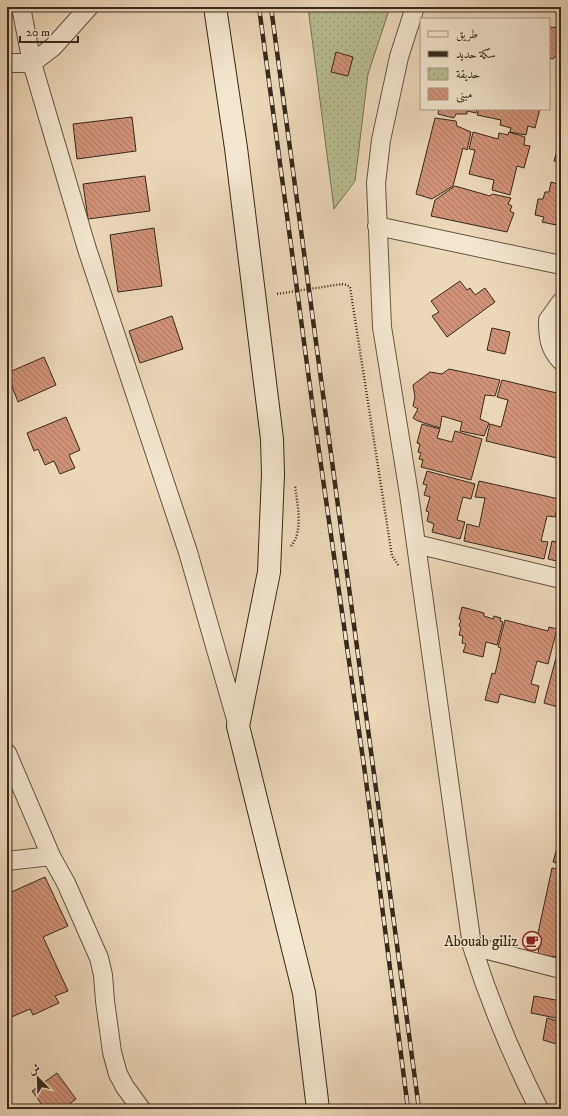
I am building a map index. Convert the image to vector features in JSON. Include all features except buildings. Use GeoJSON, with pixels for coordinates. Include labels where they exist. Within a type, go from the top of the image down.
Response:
{"type":"FeatureCollection","features":[{"type":"Feature","properties":{"kind":"street"},"geometry":{"type":"LineString","coordinates":[[21,7],[32,63],[87,249],[188,552],[238,726],[304,994],[318,1109]]}},
{"type":"Feature","properties":{"kind":"street"},"geometry":{"type":"LineString","coordinates":[[7,63],[32,63],[53,47],[89,7]]}},
{"type":"Feature","properties":{"kind":"street"},"geometry":{"type":"LineString","coordinates":[[214,7],[236,148],[272,440],[273,474],[269,572],[238,726]]}},
{"type":"Feature","properties":{"kind":"street"},"geometry":{"type":"LineString","coordinates":[[415,7],[400,57],[381,140],[376,183],[382,327],[420,569],[472,946],[505,1041],[539,1109]]}},
{"type":"Feature","properties":{"kind":"street"},"geometry":{"type":"LineString","coordinates":[[377,226],[561,265]]}},
{"type":"Feature","properties":{"kind":"street"},"geometry":{"type":"LineString","coordinates":[[561,302],[548,320],[552,352],[561,361]]}},
{"type":"Feature","properties":{"kind":"street"},"geometry":{"type":"LineString","coordinates":[[416,544],[561,580]]}},
{"type":"Feature","properties":{"kind":"street"},"geometry":{"type":"LineString","coordinates":[[7,753],[50,856],[66,883],[100,958],[112,1052],[118,1074],[125,1087],[141,1109]]}},
{"type":"Feature","properties":{"kind":"street"},"geometry":{"type":"LineString","coordinates":[[7,861],[50,856]]}},
{"type":"Feature","properties":{"kind":"street"},"geometry":{"type":"LineString","coordinates":[[472,946],[561,969]]}},
{"type":"Feature","properties":{"kind":"path"},"geometry":{"type":"LineString","coordinates":[[277,294],[342,284],[350,287],[392,556],[396,563],[401,567],[420,569]]}},
{"type":"Feature","properties":{"kind":"green space"},"geometry":{"type":"Polygon","coordinates":[[[308,7],[390,7],[368,74],[355,181],[334,209],[308,7]]]}},
{"type":"Feature","properties":{"kind":"railway"},"geometry":{"type":"LineString","coordinates":[[259,7],[313,409],[365,773],[408,1109]]}},
{"type":"Feature","properties":{"kind":"railway"},"geometry":{"type":"LineString","coordinates":[[271,7],[419,1109]]}},
{"type":"Feature","properties":{"kind":"place","name":"Abouab giliz"},"geometry":{"type":"Point","coordinates":[532,941]}}]}
